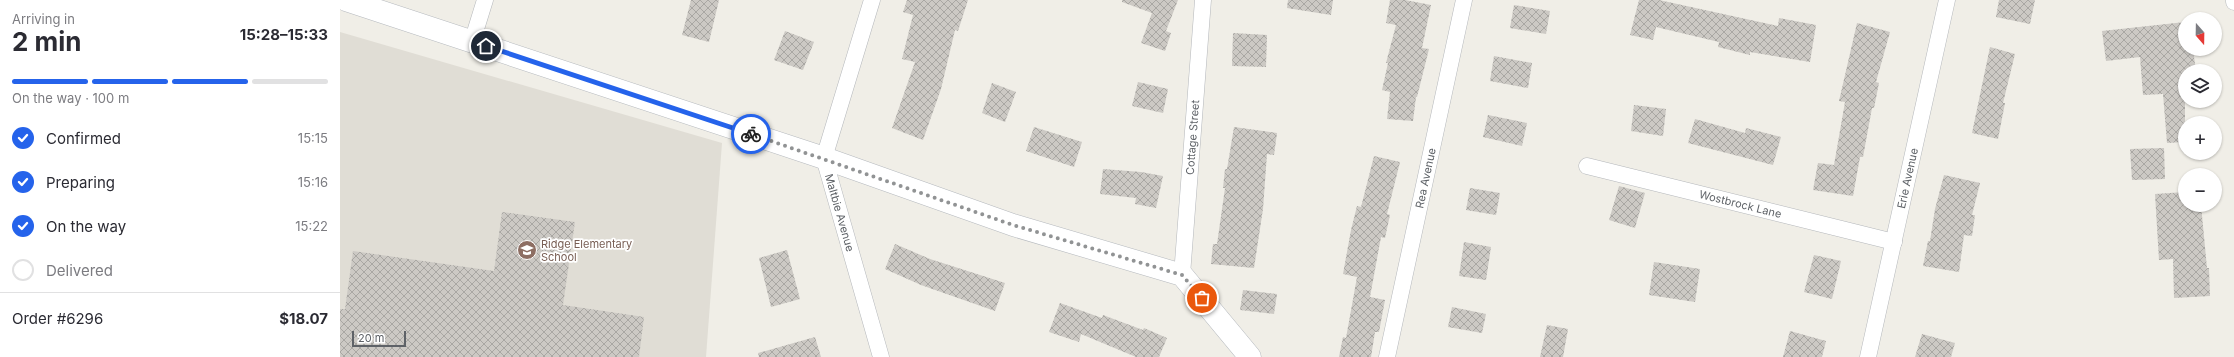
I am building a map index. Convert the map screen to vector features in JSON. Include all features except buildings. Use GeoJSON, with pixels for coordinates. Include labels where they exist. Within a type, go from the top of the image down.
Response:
{"type":"FeatureCollection","features":[{"type":"Feature","properties":{"kind":"street"},"geometry":{"type":"LineString","coordinates":[[346,0],[824,158],[1013,225],[1182,275],[1250,357]]}},
{"type":"Feature","properties":{"kind":"street"},"geometry":{"type":"LineString","coordinates":[[472,42],[485,0]]}},
{"type":"Feature","properties":{"kind":"street"},"geometry":{"type":"LineString","coordinates":[[824,158],[872,0]]}},
{"type":"Feature","properties":{"kind":"street","name":"Cottage Street"},"geometry":{"type":"LineString","coordinates":[[1182,275],[1203,0]]}},
{"type":"Feature","properties":{"kind":"street","name":"Rea Avenue"},"geometry":{"type":"LineString","coordinates":[[1387,357],[1464,0]]}},
{"type":"Feature","properties":{"kind":"street","name":"Erie Avenue"},"geometry":{"type":"LineString","coordinates":[[1868,357],[1947,0]]}},
{"type":"Feature","properties":{"kind":"street","name":"Maltbie Avenue"},"geometry":{"type":"LineString","coordinates":[[824,158],[881,357]]}},
{"type":"Feature","properties":{"kind":"street","name":"Wostbrock Lane"},"geometry":{"type":"LineString","coordinates":[[1587,166],[1894,242]]}},
{"type":"Feature","properties":{"kind":"shaded area","name":"Ridge Elementary School"},"geometry":{"type":"Polygon","coordinates":[[[340,32],[722,143],[706,357],[340,357],[340,32]]]}},
{"type":"Feature","properties":{"kind":"way so far"},"geometry":{"type":"LineString","coordinates":[[751,134],[824,158],[1013,225],[1182,275],[1202,298]]}},
{"type":"Feature","properties":{"kind":"place","name":"Ridge Elementary School"},"geometry":{"type":"Point","coordinates":[527,250]}},
{"type":"Feature","properties":{"kind":"route"},"geometry":{"type":"LineString","coordinates":[[486,46],[751,134]]}}]}
